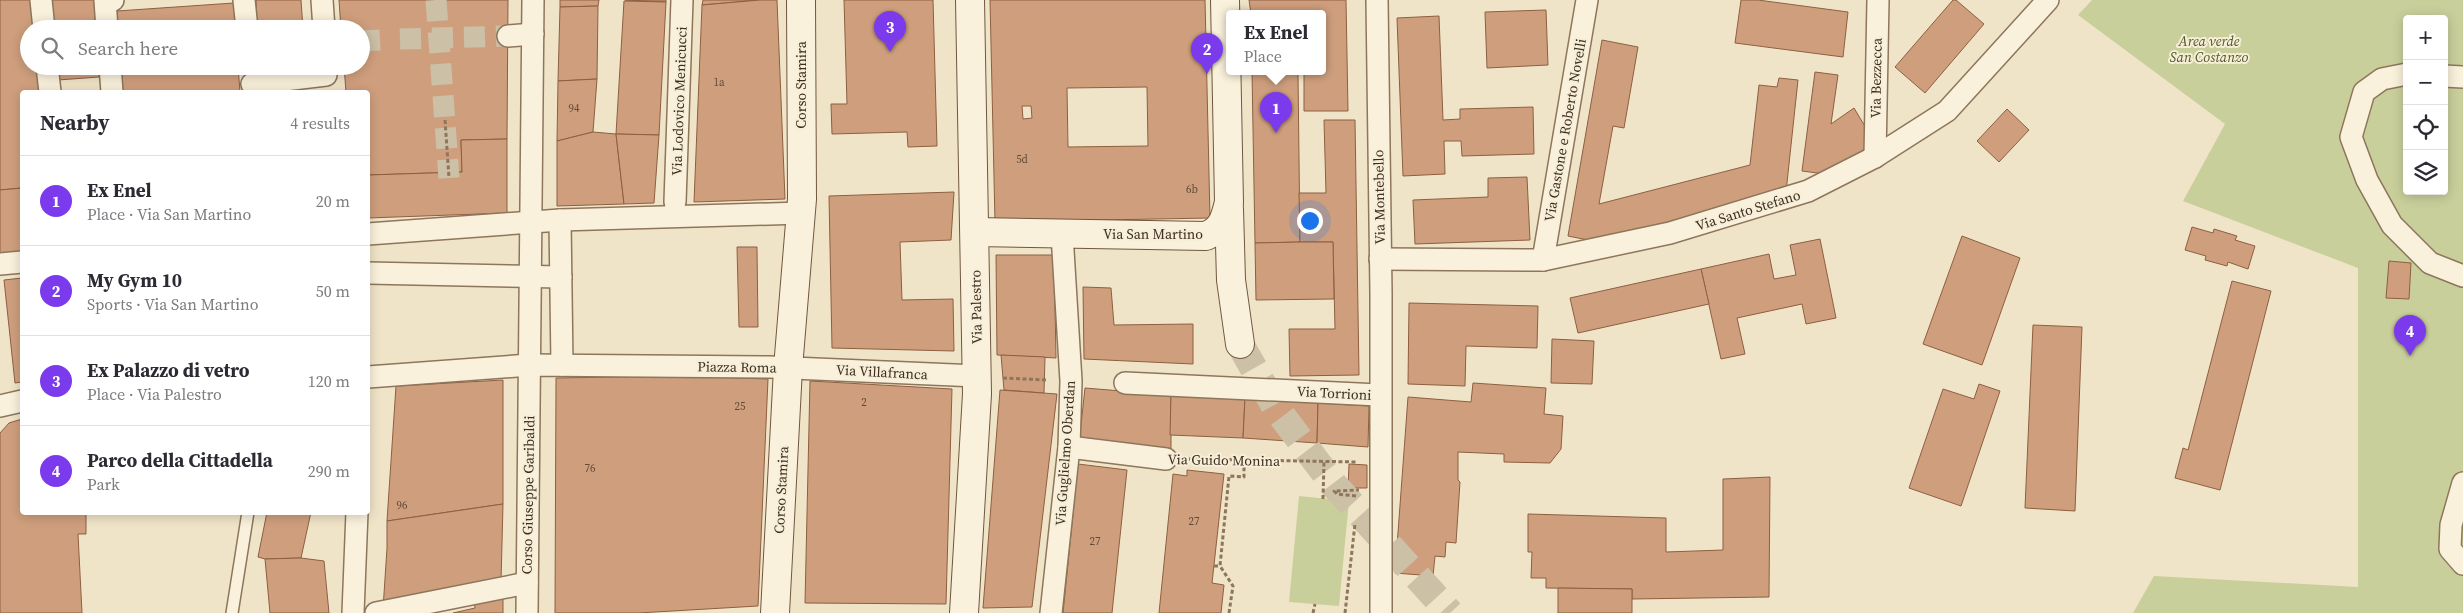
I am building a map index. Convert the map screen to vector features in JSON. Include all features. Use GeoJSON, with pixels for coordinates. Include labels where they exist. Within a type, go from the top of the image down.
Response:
{"type":"FeatureCollection","features":[{"type":"Feature","properties":{"kind":"street"},"geometry":{"type":"LineString","coordinates":[[41,0],[43,20]]}},
{"type":"Feature","properties":{"kind":"street"},"geometry":{"type":"LineString","coordinates":[[106,20],[105,0],[113,0]]}},
{"type":"Feature","properties":{"kind":"street"},"geometry":{"type":"LineString","coordinates":[[244,0],[246,20]]}},
{"type":"Feature","properties":{"kind":"street"},"geometry":{"type":"LineString","coordinates":[[322,0],[323,20]]}},
{"type":"Feature","properties":{"kind":"street"},"geometry":{"type":"LineString","coordinates":[[530,371],[533,0]]}},
{"type":"Feature","properties":{"kind":"street","name":"Via Lodovico Menicucci"},"geometry":{"type":"LineString","coordinates":[[675,202],[682,0]]}},
{"type":"Feature","properties":{"kind":"street","name":"Corso Stamira"},"geometry":{"type":"LineString","coordinates":[[801,0],[801,206]]}},
{"type":"Feature","properties":{"kind":"street","name":"Via Palestro"},"geometry":{"type":"LineString","coordinates":[[964,613],[977,376],[970,0]]}},
{"type":"Feature","properties":{"kind":"street","name":"Via San Martino"},"geometry":{"type":"LineString","coordinates":[[1225,0],[1226,67]]}},
{"type":"Feature","properties":{"kind":"street","name":"Via Montebello"},"geometry":{"type":"LineString","coordinates":[[1376,0],[1380,259],[1379,394]]}},
{"type":"Feature","properties":{"kind":"street","name":"Via Gastone e Roberto Novelli"},"geometry":{"type":"LineString","coordinates":[[1543,260],[1587,0]]}},
{"type":"Feature","properties":{"kind":"street","name":"Via Bezzecca"},"geometry":{"type":"LineString","coordinates":[[1875,157],[1878,0]]}},
{"type":"Feature","properties":{"kind":"street","name":"Via Santo Stefano"},"geometry":{"type":"LineString","coordinates":[[1380,259],[1543,260],[1670,233],[1808,191],[1875,157],[1947,111],[2048,0]]}},
{"type":"Feature","properties":{"kind":"street"},"geometry":{"type":"LineString","coordinates":[[508,36],[533,34]]}},
{"type":"Feature","properties":{"kind":"street"},"geometry":{"type":"LineString","coordinates":[[48,75],[50,90]]}},
{"type":"Feature","properties":{"kind":"street"},"geometry":{"type":"LineString","coordinates":[[111,75],[112,90]]}},
{"type":"Feature","properties":{"kind":"street","name":"Via San Martino"},"geometry":{"type":"LineString","coordinates":[[975,232],[1206,236],[1216,232],[1221,227],[1228,202],[1226,75]]}},
{"type":"Feature","properties":{"kind":"street"},"geometry":{"type":"LineString","coordinates":[[2403,75],[2382,79],[2364,92],[2351,137],[2367,180],[2392,226],[2430,263],[2463,276]]}},
{"type":"Feature","properties":{"kind":"street"},"geometry":{"type":"LineString","coordinates":[[2448,76],[2463,77]]}},
{"type":"Feature","properties":{"kind":"street"},"geometry":{"type":"LineString","coordinates":[[251,81],[327,78]]}},
{"type":"Feature","properties":{"kind":"street"},"geometry":{"type":"LineString","coordinates":[[1206,236],[1212,239],[1215,246],[1221,297],[1227,320],[1240,344],[1231,280],[1228,202]]}},
{"type":"Feature","properties":{"kind":"street"},"geometry":{"type":"LineString","coordinates":[[370,234],[532,215],[560,220],[801,206]]}},
{"type":"Feature","properties":{"kind":"street","name":"Piazza Roma"},"geometry":{"type":"LineString","coordinates":[[370,377],[530,371],[562,365],[788,368],[801,206]]}},
{"type":"Feature","properties":{"kind":"street"},"geometry":{"type":"LineString","coordinates":[[560,220],[562,365]]}},
{"type":"Feature","properties":{"kind":"street","name":"Via Guglielmo Oberdan"},"geometry":{"type":"LineString","coordinates":[[1051,613],[1069,447],[1071,381],[1062,234]]}},
{"type":"Feature","properties":{"kind":"street"},"geometry":{"type":"LineString","coordinates":[[0,264],[20,262]]}},
{"type":"Feature","properties":{"kind":"street"},"geometry":{"type":"LineString","coordinates":[[370,273],[561,278]]}},
{"type":"Feature","properties":{"kind":"street"},"geometry":{"type":"LineString","coordinates":[[530,311],[561,310]]}},
{"type":"Feature","properties":{"kind":"street","name":"Corso Stamira"},"geometry":{"type":"LineString","coordinates":[[774,613],[788,368]]}},
{"type":"Feature","properties":{"kind":"street","name":"Via Villafranca"},"geometry":{"type":"LineString","coordinates":[[788,368],[977,376]]}},
{"type":"Feature","properties":{"kind":"street","name":"Corso Giuseppe Garibaldi"},"geometry":{"type":"LineString","coordinates":[[527,613],[530,371]]}},
{"type":"Feature","properties":{"kind":"street","name":"Via Torrioni"},"geometry":{"type":"LineString","coordinates":[[1125,383],[1379,394],[1381,613]]}},
{"type":"Feature","properties":{"kind":"street"},"geometry":{"type":"LineString","coordinates":[[0,406],[20,401]]}},
{"type":"Feature","properties":{"kind":"street","name":"Via Guido Monina"},"geometry":{"type":"LineString","coordinates":[[1069,447],[1166,459]]}},
{"type":"Feature","properties":{"kind":"street"},"geometry":{"type":"LineString","coordinates":[[2463,483],[2451,525],[2450,549],[2463,564]]}},
{"type":"Feature","properties":{"kind":"street"},"geometry":{"type":"LineString","coordinates":[[353,613],[357,515]]}},
{"type":"Feature","properties":{"kind":"street"},"geometry":{"type":"LineString","coordinates":[[376,613],[527,583]]}},
{"type":"Feature","properties":{"kind":"lane"},"geometry":{"type":"LineString","coordinates":[[232,613],[248,515]]}},
{"type":"Feature","properties":{"kind":"path"},"geometry":{"type":"LineString","coordinates":[[445,120],[449,178]]}},
{"type":"Feature","properties":{"kind":"path"},"geometry":{"type":"LineString","coordinates":[[977,376],[1071,381]]}},
{"type":"Feature","properties":{"kind":"path","name":"Via Guido Monina"},"geometry":{"type":"LineString","coordinates":[[1166,459],[1380,463]]}},
{"type":"Feature","properties":{"kind":"path"},"geometry":{"type":"LineString","coordinates":[[1229,613],[1233,586],[1220,566],[1229,476],[1244,477],[1244,460]]}},
{"type":"Feature","properties":{"kind":"path"},"geometry":{"type":"LineString","coordinates":[[1323,499],[1324,462]]}},
{"type":"Feature","properties":{"kind":"path"},"geometry":{"type":"LineString","coordinates":[[1357,502],[1356,494],[1337,494],[1334,491],[1336,489],[1366,491]]}},
{"type":"Feature","properties":{"kind":"path"},"geometry":{"type":"LineString","coordinates":[[1345,613],[1356,522]]}},
{"type":"Feature","properties":{"kind":"path"},"geometry":{"type":"LineString","coordinates":[[1214,566],[1220,566]]}},
{"type":"Feature","properties":{"kind":"path"},"geometry":{"type":"LineString","coordinates":[[1313,613],[1315,604]]}},
{"type":"Feature","properties":{"kind":"green space","name":"Area verde San Costanzo"},"geometry":{"type":"Polygon","coordinates":[[[2092,0],[2463,0],[2463,613],[2133,613],[2154,576],[2358,587],[2358,268],[2183,201],[2225,124],[2078,15],[2092,0]]]}},
{"type":"Feature","properties":{"kind":"green space"},"geometry":{"type":"Polygon","coordinates":[[[1299,496],[1349,501],[1339,606],[1289,602],[1299,496]]]}},
{"type":"Feature","properties":{"kind":"building"},"geometry":{"type":"Polygon","coordinates":[[[0,0],[39,0],[40,20],[20,20],[20,75],[45,75],[47,90],[20,90],[20,188],[0,190],[0,0]]]}},
{"type":"Feature","properties":{"kind":"building"},"geometry":{"type":"Polygon","coordinates":[[[52,0],[94,0],[95,20],[53,20],[52,0]]]}},
{"type":"Feature","properties":{"kind":"building"},"geometry":{"type":"Polygon","coordinates":[[[256,0],[301,0],[302,20],[257,20],[256,0]]]}},
{"type":"Feature","properties":{"kind":"building"},"geometry":{"type":"Polygon","coordinates":[[[339,0],[508,0],[507,139],[461,140],[462,172],[370,175],[370,90],[346,90],[345,75],[370,75],[370,20],[340,20],[339,0]]]}},
{"type":"Feature","properties":{"kind":"building"},"geometry":{"type":"Polygon","coordinates":[[[560,0],[599,0],[598,6],[560,7],[560,0]]]}},
{"type":"Feature","properties":{"kind":"building"},"geometry":{"type":"Polygon","coordinates":[[[625,0],[666,0],[666,2],[625,0]]]}},
{"type":"Feature","properties":{"kind":"building"},"geometry":{"type":"Polygon","coordinates":[[[703,0],[760,0],[702,5],[703,0]]]}},
{"type":"Feature","properties":{"kind":"building"},"geometry":{"type":"Polygon","coordinates":[[[777,0],[785,199],[694,202],[702,5],[777,0]]]}},
{"type":"Feature","properties":{"kind":"building"},"geometry":{"type":"Polygon","coordinates":[[[844,0],[933,0],[937,146],[908,147],[907,132],[832,134],[831,104],[847,104],[844,0]]]}},
{"type":"Feature","properties":{"kind":"building"},"geometry":{"type":"Polygon","coordinates":[[[990,0],[1205,0],[1210,218],[995,222],[990,0]],[[1147,87],[1067,88],[1068,147],[1148,146],[1147,87]],[[1022,106],[1023,119],[1032,118],[1031,106],[1022,106]]]}},
{"type":"Feature","properties":{"kind":"building"},"geometry":{"type":"Polygon","coordinates":[[[1249,0],[1346,0],[1348,111],[1304,111],[1304,75],[1326,75],[1326,10],[1250,10],[1249,0]]]}},
{"type":"Feature","properties":{"kind":"building"},"geometry":{"type":"Polygon","coordinates":[[[1741,0],[1758,0],[1848,12],[1843,57],[1735,43],[1741,0]]]}},
{"type":"Feature","properties":{"kind":"building"},"geometry":{"type":"Polygon","coordinates":[[[1953,0],[1956,0],[1984,24],[1925,93],[1895,67],[1953,0]]]}},
{"type":"Feature","properties":{"kind":"building"},"geometry":{"type":"Polygon","coordinates":[[[624,1],[666,2],[659,135],[616,134],[624,1]]]}},
{"type":"Feature","properties":{"kind":"building"},"geometry":{"type":"Polygon","coordinates":[[[234,3],[235,20],[118,20],[117,11],[234,3]]]}},
{"type":"Feature","properties":{"kind":"building"},"geometry":{"type":"Polygon","coordinates":[[[598,6],[597,79],[558,81],[560,7],[598,6]]]}},
{"type":"Feature","properties":{"kind":"building"},"geometry":{"type":"Polygon","coordinates":[[[1546,10],[1548,65],[1487,68],[1485,12],[1546,10]]]}},
{"type":"Feature","properties":{"kind":"building"},"geometry":{"type":"Polygon","coordinates":[[[1439,16],[1443,120],[1460,119],[1460,109],[1533,107],[1534,154],[1462,156],[1461,141],[1444,141],[1445,174],[1403,176],[1397,18],[1439,16]]]}},
{"type":"Feature","properties":{"kind":"building"},"geometry":{"type":"Polygon","coordinates":[[[1602,40],[1638,47],[1624,128],[1613,126],[1599,204],[1750,165],[1759,85],[1777,87],[1779,78],[1798,80],[1786,192],[1593,241],[1568,236],[1602,40]]]}},
{"type":"Feature","properties":{"kind":"building"},"geometry":{"type":"Polygon","coordinates":[[[1815,72],[1838,75],[1831,124],[1854,108],[1875,143],[1825,174],[1802,171],[1815,72]]]}},
{"type":"Feature","properties":{"kind":"building"},"geometry":{"type":"Polygon","coordinates":[[[58,75],[99,75],[99,77],[58,80],[58,75]]]}},
{"type":"Feature","properties":{"kind":"building"},"geometry":{"type":"Polygon","coordinates":[[[122,75],[239,75],[240,90],[123,90],[122,75]]]}},
{"type":"Feature","properties":{"kind":"building"},"geometry":{"type":"Polygon","coordinates":[[[1252,75],[1298,75],[1300,242],[1255,243],[1252,75]]]}},
{"type":"Feature","properties":{"kind":"building"},"geometry":{"type":"Polygon","coordinates":[[[597,79],[593,132],[557,141],[558,81],[597,79]]]}},
{"type":"Feature","properties":{"kind":"building"},"geometry":{"type":"Polygon","coordinates":[[[2007,109],[2029,130],[1999,162],[1977,141],[2007,109]]]}},
{"type":"Feature","properties":{"kind":"building"},"geometry":{"type":"Polygon","coordinates":[[[1324,120],[1355,120],[1359,375],[1290,376],[1289,329],[1335,329],[1333,242],[1300,242],[1299,193],[1326,193],[1324,120]]]}},
{"type":"Feature","properties":{"kind":"building"},"geometry":{"type":"Polygon","coordinates":[[[593,132],[616,134],[624,204],[557,206],[557,141],[593,132]]]}},
{"type":"Feature","properties":{"kind":"building"},"geometry":{"type":"Polygon","coordinates":[[[616,134],[659,135],[654,203],[624,204],[616,134]]]}},
{"type":"Feature","properties":{"kind":"building"},"geometry":{"type":"Polygon","coordinates":[[[507,139],[507,213],[370,218],[370,175],[462,172],[461,140],[507,139]]]}},
{"type":"Feature","properties":{"kind":"building"},"geometry":{"type":"Polygon","coordinates":[[[1527,177],[1530,240],[1415,244],[1413,200],[1488,197],[1488,178],[1527,177]]]}},
{"type":"Feature","properties":{"kind":"building"},"geometry":{"type":"Polygon","coordinates":[[[20,188],[20,252],[0,253],[0,190],[20,188]]]}},
{"type":"Feature","properties":{"kind":"building"},"geometry":{"type":"Polygon","coordinates":[[[954,192],[951,240],[900,242],[902,300],[953,299],[954,351],[832,348],[829,196],[954,192]]]}},
{"type":"Feature","properties":{"kind":"building"},"geometry":{"type":"Polygon","coordinates":[[[2192,227],[2213,233],[2214,229],[2237,236],[2235,240],[2255,246],[2248,269],[2228,262],[2227,266],[2205,260],[2206,256],[2185,250],[2192,227]]]}},
{"type":"Feature","properties":{"kind":"building"},"geometry":{"type":"Polygon","coordinates":[[[1962,236],[2020,258],[1982,365],[1923,344],[1962,236]]]}},
{"type":"Feature","properties":{"kind":"building"},"geometry":{"type":"Polygon","coordinates":[[[1820,239],[1836,318],[1806,324],[1802,304],[1737,318],[1745,354],[1721,359],[1701,269],[1769,254],[1774,279],[1796,275],[1790,245],[1820,239]]]}},
{"type":"Feature","properties":{"kind":"building"},"geometry":{"type":"Polygon","coordinates":[[[1333,242],[1334,299],[1256,300],[1255,243],[1333,242]]]}},
{"type":"Feature","properties":{"kind":"building"},"geometry":{"type":"Polygon","coordinates":[[[737,247],[757,247],[758,327],[739,327],[737,247]]]}},
{"type":"Feature","properties":{"kind":"building"},"geometry":{"type":"Polygon","coordinates":[[[996,255],[1054,255],[1056,358],[997,355],[996,255]]]}},
{"type":"Feature","properties":{"kind":"building"},"geometry":{"type":"Polygon","coordinates":[[[2389,261],[2411,263],[2409,299],[2386,298],[2389,261]]]}},
{"type":"Feature","properties":{"kind":"building"},"geometry":{"type":"Polygon","coordinates":[[[1701,269],[1709,304],[1578,333],[1570,298],[1701,269]]]}},
{"type":"Feature","properties":{"kind":"building"},"geometry":{"type":"Polygon","coordinates":[[[20,278],[20,382],[15,383],[4,280],[20,278]]]}},
{"type":"Feature","properties":{"kind":"building"},"geometry":{"type":"Polygon","coordinates":[[[2232,281],[2271,291],[2220,490],[2175,478],[2183,448],[2188,450],[2232,281]]]}},
{"type":"Feature","properties":{"kind":"building"},"geometry":{"type":"Polygon","coordinates":[[[1083,287],[1111,288],[1114,325],[1193,324],[1193,364],[1084,359],[1083,287]]]}},
{"type":"Feature","properties":{"kind":"building"},"geometry":{"type":"Polygon","coordinates":[[[1409,303],[1538,306],[1537,348],[1466,346],[1465,386],[1408,384],[1409,303]]]}},
{"type":"Feature","properties":{"kind":"building"},"geometry":{"type":"Polygon","coordinates":[[[2033,325],[2082,327],[2075,511],[2025,508],[2033,325]]]}},
{"type":"Feature","properties":{"kind":"building"},"geometry":{"type":"Polygon","coordinates":[[[1552,339],[1594,341],[1592,384],[1551,383],[1552,339]]]}},
{"type":"Feature","properties":{"kind":"building"},"geometry":{"type":"Polygon","coordinates":[[[1001,355],[1045,357],[1044,393],[1004,390],[1001,355]]]}},
{"type":"Feature","properties":{"kind":"building"},"geometry":{"type":"Polygon","coordinates":[[[677,376],[768,379],[758,606],[638,613],[555,613],[556,378],[677,376]]]}},
{"type":"Feature","properties":{"kind":"building"},"geometry":{"type":"Polygon","coordinates":[[[503,380],[503,504],[387,521],[396,386],[503,380]]]}},
{"type":"Feature","properties":{"kind":"building"},"geometry":{"type":"Polygon","coordinates":[[[810,381],[952,389],[946,604],[805,603],[810,381]]]}},
{"type":"Feature","properties":{"kind":"building"},"geometry":{"type":"Polygon","coordinates":[[[1473,383],[1546,388],[1544,414],[1563,416],[1561,449],[1550,463],[1504,462],[1504,454],[1458,452],[1458,480],[1460,482],[1456,543],[1446,542],[1445,557],[1435,556],[1433,576],[1395,573],[1408,397],[1471,402],[1473,383]]]}},
{"type":"Feature","properties":{"kind":"building"},"geometry":{"type":"Polygon","coordinates":[[[1979,384],[2000,391],[1961,506],[1909,488],[1943,389],[1974,399],[1979,384]]]}},
{"type":"Feature","properties":{"kind":"building"},"geometry":{"type":"Polygon","coordinates":[[[1085,388],[1171,395],[1171,454],[1079,443],[1085,388]]]}},
{"type":"Feature","properties":{"kind":"building"},"geometry":{"type":"Polygon","coordinates":[[[1000,390],[1057,394],[1032,607],[983,608],[1000,390]]]}},
{"type":"Feature","properties":{"kind":"building"},"geometry":{"type":"Polygon","coordinates":[[[1171,395],[1245,398],[1243,438],[1170,435],[1171,395]]]}},
{"type":"Feature","properties":{"kind":"building"},"geometry":{"type":"Polygon","coordinates":[[[1245,398],[1318,403],[1317,443],[1243,438],[1245,398]]]}},
{"type":"Feature","properties":{"kind":"building"},"geometry":{"type":"Polygon","coordinates":[[[1318,403],[1369,406],[1368,447],[1317,443],[1318,403]]]}},
{"type":"Feature","properties":{"kind":"building"},"geometry":{"type":"Polygon","coordinates":[[[20,420],[20,515],[86,515],[86,534],[78,534],[82,613],[0,613],[0,433],[9,423],[20,420]]]}},
{"type":"Feature","properties":{"kind":"building"},"geometry":{"type":"Polygon","coordinates":[[[1078,464],[1127,470],[1112,613],[1063,613],[1078,464]]]}},
{"type":"Feature","properties":{"kind":"building"},"geometry":{"type":"Polygon","coordinates":[[[1349,464],[1367,465],[1367,488],[1348,488],[1349,464]]]}},
{"type":"Feature","properties":{"kind":"building"},"geometry":{"type":"Polygon","coordinates":[[[1187,470],[1224,474],[1212,583],[1224,585],[1221,613],[1159,613],[1173,474],[1187,476],[1187,470]]]}},
{"type":"Feature","properties":{"kind":"building"},"geometry":{"type":"Polygon","coordinates":[[[1770,477],[1769,597],[1632,599],[1632,589],[1546,588],[1546,578],[1531,578],[1532,552],[1528,552],[1528,514],[1666,518],[1666,552],[1723,550],[1723,479],[1770,477]]]}},
{"type":"Feature","properties":{"kind":"building"},"geometry":{"type":"Polygon","coordinates":[[[503,504],[501,582],[383,609],[387,521],[503,504]]]}},
{"type":"Feature","properties":{"kind":"building"},"geometry":{"type":"Polygon","coordinates":[[[266,515],[310,515],[301,558],[265,559],[258,557],[266,515]]]}},
{"type":"Feature","properties":{"kind":"building"},"geometry":{"type":"Polygon","coordinates":[[[301,558],[324,561],[329,613],[270,613],[265,559],[301,558]]]}},
{"type":"Feature","properties":{"kind":"building"},"geometry":{"type":"Polygon","coordinates":[[[1558,588],[1632,589],[1632,613],[1558,613],[1558,588]]]}},
{"type":"Feature","properties":{"kind":"building"},"geometry":{"type":"Polygon","coordinates":[[[503,593],[503,613],[453,613],[475,608],[474,600],[503,593]]]}},
{"type":"Feature","properties":{"kind":"tunnel"},"geometry":{"type":"LineString","coordinates":[[436,0],[449,178]]}},
{"type":"Feature","properties":{"kind":"tunnel"},"geometry":{"type":"LineString","coordinates":[[400,39],[508,36]]}},
{"type":"Feature","properties":{"kind":"tunnel"},"geometry":{"type":"LineString","coordinates":[[370,41],[380,40]]}},
{"type":"Feature","properties":{"kind":"tunnel"},"geometry":{"type":"LineString","coordinates":[[1240,344],[1276,408],[1334,485],[1450,613]]}},
{"type":"Feature","properties":{"kind":"place","name":"Ex Palazzo di vetro"},"geometry":{"type":"Point","coordinates":[890,52]}},
{"type":"Feature","properties":{"kind":"place","name":"My Gym 10"},"geometry":{"type":"Point","coordinates":[1207,74]}},
{"type":"Feature","properties":{"kind":"place","name":"Ex Enel"},"geometry":{"type":"Point","coordinates":[1276,133]}},
{"type":"Feature","properties":{"kind":"place","name":"Parco della Cittadella"},"geometry":{"type":"Point","coordinates":[2410,356]}}]}
